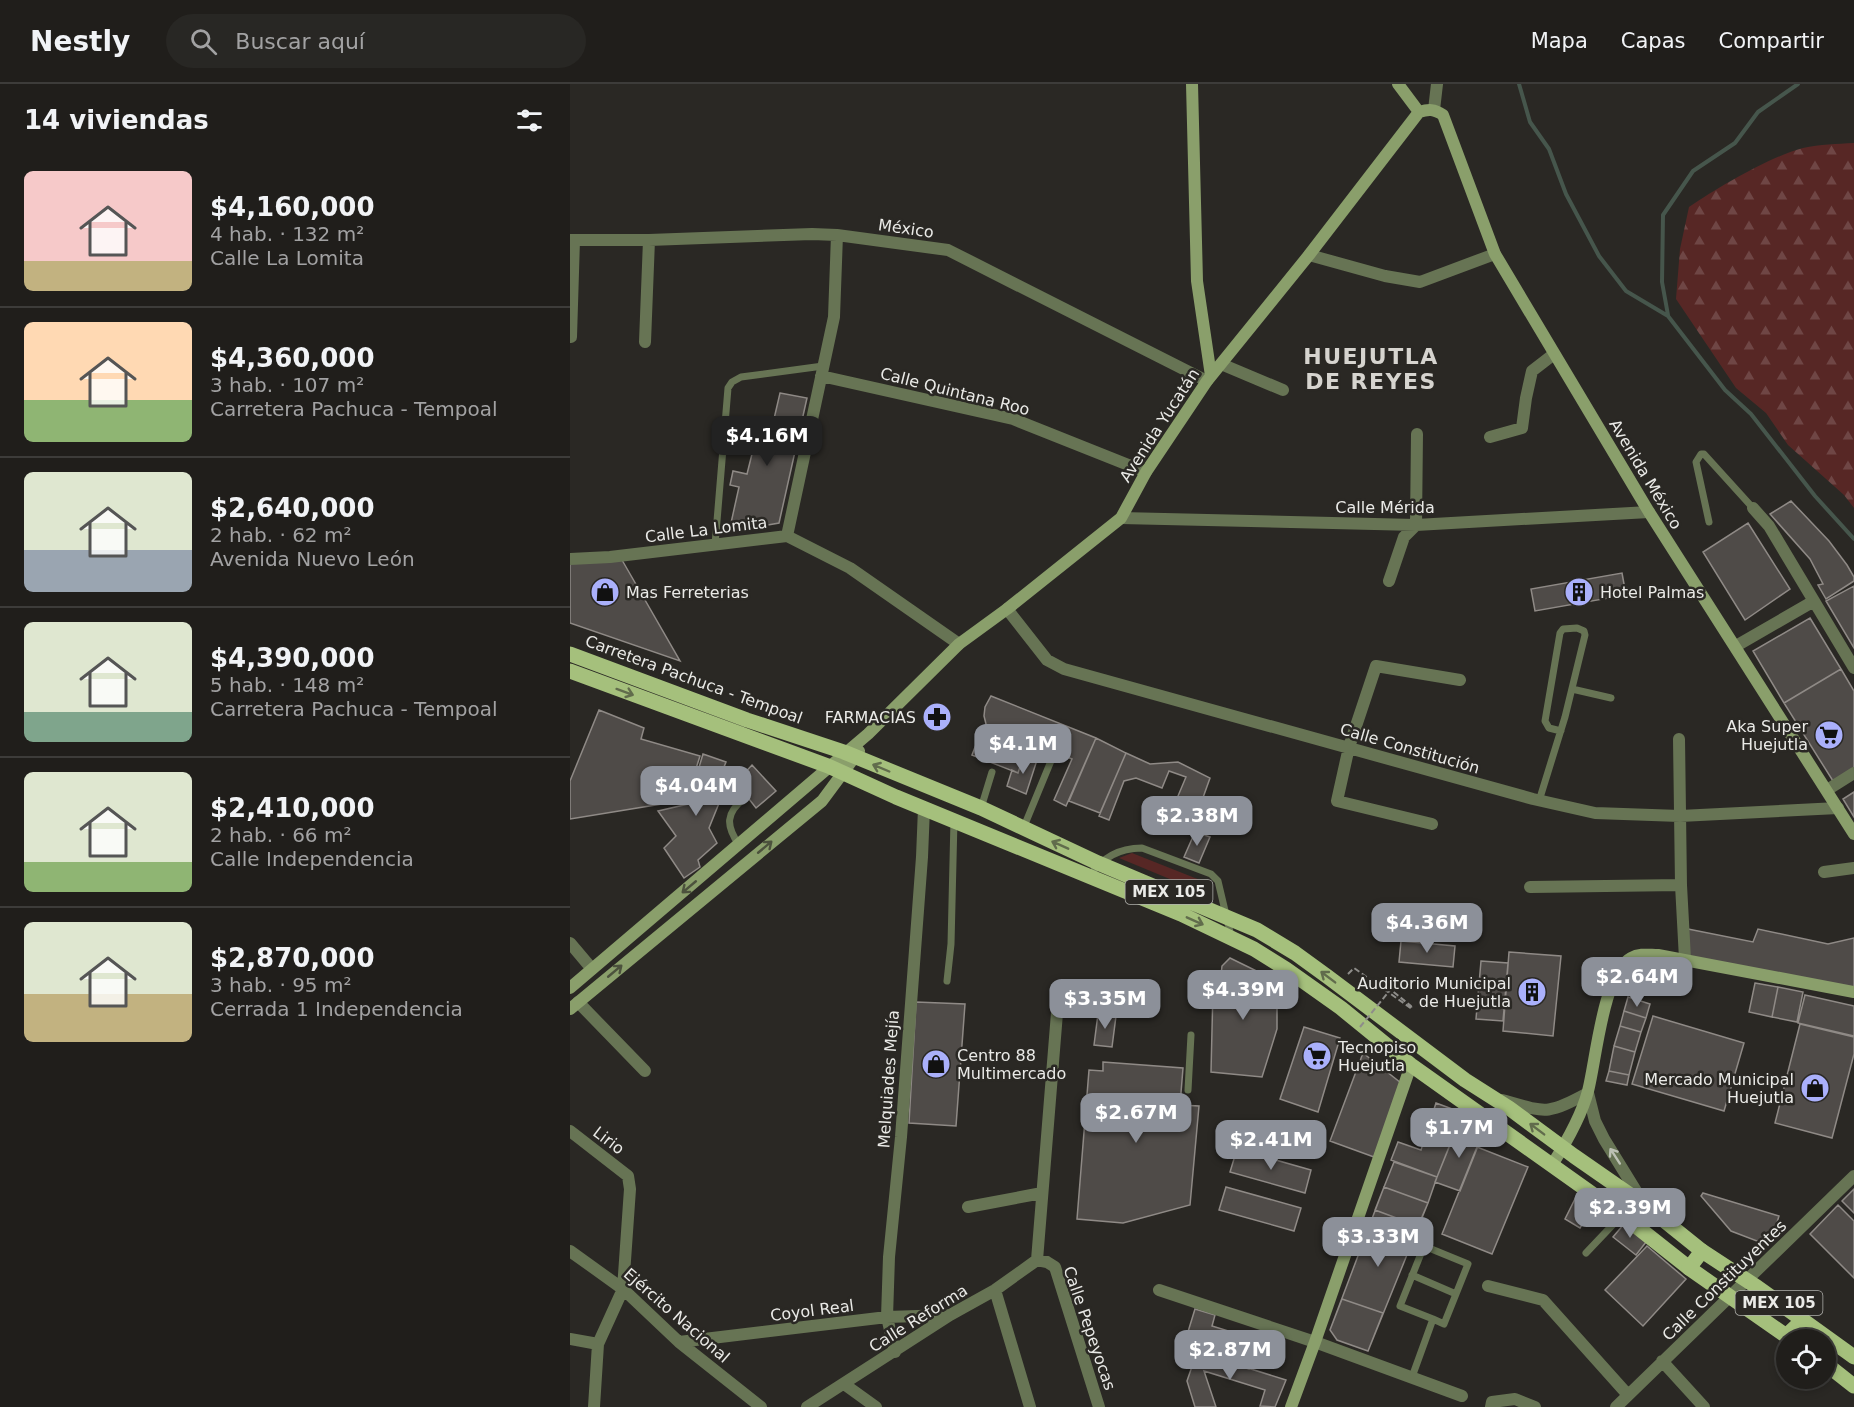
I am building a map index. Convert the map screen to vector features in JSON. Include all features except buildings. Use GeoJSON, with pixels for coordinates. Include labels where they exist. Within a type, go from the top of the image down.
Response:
{"type":"FeatureCollection","features":[{"type":"Feature","properties":{"kind":"main road","name":"Carretera Pachuca - Tempoal"},"geometry":{"type":"LineString","coordinates":[[570,654],[747,720],[850,755],[978,807],[1098,863],[1257,930],[1337,984],[1465,1080],[1646,1206],[1702,1251],[1854,1358]]}},
{"type":"Feature","properties":{"kind":"main road","name":"MEX 105"},"geometry":{"type":"LineString","coordinates":[[570,671],[828,766],[842,774],[1181,914],[1232,938],[1286,969],[1341,1008],[1412,1065],[1622,1215],[1689,1268],[1778,1329]]}},
{"type":"Feature","properties":{"kind":"main road"},"geometry":{"type":"LineString","coordinates":[[658,704],[665,689]]}},
{"type":"Feature","properties":{"kind":"main road"},"geometry":{"type":"LineString","coordinates":[[960,823],[978,807]]}},
{"type":"Feature","properties":{"kind":"main road"},"geometry":{"type":"LineString","coordinates":[[1689,1268],[1702,1251]]}},
{"type":"Feature","properties":{"kind":"main road"},"geometry":{"type":"LineString","coordinates":[[1796,1329],[1803,1320]]}},
{"type":"Feature","properties":{"kind":"main road"},"geometry":{"type":"LineString","coordinates":[[1836,1372],[1854,1386]]}},
{"type":"Feature","properties":{"kind":"street"},"geometry":{"type":"LineString","coordinates":[[1192,84],[1197,281],[1209,378]]}},
{"type":"Feature","properties":{"kind":"street"},"geometry":{"type":"LineString","coordinates":[[1398,84],[1419,112],[1438,112],[1437,84]]}},
{"type":"Feature","properties":{"kind":"street","name":"Avenida Yucatán"},"geometry":{"type":"LineString","coordinates":[[850,755],[868,734],[959,644],[1007,609],[1121,518],[1146,472],[1209,378],[1309,255],[1419,112]]}},
{"type":"Feature","properties":{"kind":"street","name":"Avenida México"},"geometry":{"type":"LineString","coordinates":[[1438,112],[1495,254],[1649,512],[1854,834]]}},
{"type":"Feature","properties":{"kind":"street","name":"México"},"geometry":{"type":"LineString","coordinates":[[572,240],[649,240],[812,234],[837,235],[948,250],[1209,378]]}},
{"type":"Feature","properties":{"kind":"street"},"geometry":{"type":"LineString","coordinates":[[787,536],[834,317],[837,235]]}},
{"type":"Feature","properties":{"kind":"street"},"geometry":{"type":"LineString","coordinates":[[571,337],[572,240]]}},
{"type":"Feature","properties":{"kind":"street"},"geometry":{"type":"LineString","coordinates":[[645,342],[649,240]]}},
{"type":"Feature","properties":{"kind":"street"},"geometry":{"type":"LineString","coordinates":[[1309,255],[1385,276],[1420,282],[1495,254]]}},
{"type":"Feature","properties":{"kind":"street"},"geometry":{"type":"LineString","coordinates":[[1490,437],[1522,428],[1532,371],[1554,354]]}},
{"type":"Feature","properties":{"kind":"street"},"geometry":{"type":"LineString","coordinates":[[1221,363],[1284,390]]}},
{"type":"Feature","properties":{"kind":"street","name":"Calle Quintana Roo"},"geometry":{"type":"LineString","coordinates":[[822,371],[1013,419],[1146,472]]}},
{"type":"Feature","properties":{"kind":"street"},"geometry":{"type":"LineString","coordinates":[[1389,581],[1404,537],[1416,525],[1417,434]]}},
{"type":"Feature","properties":{"kind":"street"},"geometry":{"type":"LineString","coordinates":[[1753,508],[1769,526],[1854,668]]}},
{"type":"Feature","properties":{"kind":"street","name":"Calle Mérida"},"geometry":{"type":"LineString","coordinates":[[1121,518],[1416,525],[1649,512]]}},
{"type":"Feature","properties":{"kind":"street","name":"Calle La Lomita"},"geometry":{"type":"LineString","coordinates":[[570,559],[610,557],[787,536],[850,568],[959,644]]}},
{"type":"Feature","properties":{"kind":"street"},"geometry":{"type":"LineString","coordinates":[[1736,646],[1814,601]]}},
{"type":"Feature","properties":{"kind":"street","name":"Calle Constitución"},"geometry":{"type":"LineString","coordinates":[[1007,609],[1047,660],[1064,669],[1539,801],[1595,813],[1680,816],[1838,808]]}},
{"type":"Feature","properties":{"kind":"street"},"geometry":{"type":"LineString","coordinates":[[1432,824],[1337,801],[1349,747],[1376,666],[1460,680]]}},
{"type":"Feature","properties":{"kind":"street"},"geometry":{"type":"LineString","coordinates":[[1679,739],[1681,885],[1685,959]]}},
{"type":"Feature","properties":{"kind":"street"},"geometry":{"type":"LineString","coordinates":[[570,988],[828,766],[850,755]]}},
{"type":"Feature","properties":{"kind":"street"},"geometry":{"type":"LineString","coordinates":[[645,1071],[574,1005],[822,801],[842,774],[850,755]]}},
{"type":"Feature","properties":{"kind":"street"},"geometry":{"type":"LineString","coordinates":[[1827,790],[1854,773]]}},
{"type":"Feature","properties":{"kind":"street","name":"Melquiades Mejía"},"geometry":{"type":"LineString","coordinates":[[895,1352],[887,1317],[889,1257],[901,1137],[924,808]]}},
{"type":"Feature","properties":{"kind":"street"},"geometry":{"type":"LineString","coordinates":[[736,847],[746,864]]}},
{"type":"Feature","properties":{"kind":"street"},"geometry":{"type":"LineString","coordinates":[[1824,872],[1854,868]]}},
{"type":"Feature","properties":{"kind":"street"},"geometry":{"type":"LineString","coordinates":[[1530,887],[1681,885]]}},
{"type":"Feature","properties":{"kind":"street"},"geometry":{"type":"LineString","coordinates":[[570,943],[592,969]]}},
{"type":"Feature","properties":{"kind":"street"},"geometry":{"type":"LineString","coordinates":[[1552,1166],[1563,1148],[1588,1093],[1600,1028],[1613,981],[1620,969],[1631,958],[1640,955],[1658,955],[1685,959],[1854,992]]}},
{"type":"Feature","properties":{"kind":"street"},"geometry":{"type":"LineString","coordinates":[[1042,1261],[1042,1193],[1057,1013]]}},
{"type":"Feature","properties":{"kind":"street"},"geometry":{"type":"LineString","coordinates":[[1291,1407],[1412,1065]]}},
{"type":"Feature","properties":{"kind":"street"},"geometry":{"type":"LineString","coordinates":[[1492,1098],[1546,1111],[1558,1109],[1588,1093]]}},
{"type":"Feature","properties":{"kind":"street"},"geometry":{"type":"LineString","coordinates":[[1588,1093],[1595,1121],[1604,1139],[1646,1206]]}},
{"type":"Feature","properties":{"kind":"street","name":"Lirio"},"geometry":{"type":"LineString","coordinates":[[570,1131],[628,1176],[630,1189],[623,1289]]}},
{"type":"Feature","properties":{"kind":"street","name":"Calle Constituyentes"},"geometry":{"type":"LineString","coordinates":[[1616,1407],[1854,1176]]}},
{"type":"Feature","properties":{"kind":"street"},"geometry":{"type":"LineString","coordinates":[[968,1207],[1042,1193]]}},
{"type":"Feature","properties":{"kind":"street","name":"Ejército Nacional"},"geometry":{"type":"LineString","coordinates":[[570,1251],[623,1289],[679,1342],[761,1407]]}},
{"type":"Feature","properties":{"kind":"street","name":"Calle Reforma"},"geometry":{"type":"LineString","coordinates":[[807,1407],[950,1315],[1042,1261]]}},
{"type":"Feature","properties":{"kind":"street","name":"Calle Pepeyocas"},"geometry":{"type":"LineString","coordinates":[[1042,1261],[1054,1267],[1099,1407]]}},
{"type":"Feature","properties":{"kind":"street"},"geometry":{"type":"LineString","coordinates":[[1488,1286],[1543,1300],[1628,1395]]}},
{"type":"Feature","properties":{"kind":"street"},"geometry":{"type":"LineString","coordinates":[[594,1407],[598,1344],[623,1289]]}},
{"type":"Feature","properties":{"kind":"street"},"geometry":{"type":"LineString","coordinates":[[994,1290],[1030,1407]]}},
{"type":"Feature","properties":{"kind":"street"},"geometry":{"type":"LineString","coordinates":[[1159,1290],[1315,1342],[1462,1396]]}},
{"type":"Feature","properties":{"kind":"street","name":"Coyol Real"},"geometry":{"type":"LineString","coordinates":[[679,1342],[887,1317],[950,1315]]}},
{"type":"Feature","properties":{"kind":"street"},"geometry":{"type":"LineString","coordinates":[[570,1339],[598,1344]]}},
{"type":"Feature","properties":{"kind":"street"},"geometry":{"type":"LineString","coordinates":[[1662,1361],[1704,1407]]}},
{"type":"Feature","properties":{"kind":"street"},"geometry":{"type":"LineString","coordinates":[[844,1384],[876,1407]]}},
{"type":"Feature","properties":{"kind":"street"},"geometry":{"type":"LineString","coordinates":[[1491,1407],[1492,1402],[1515,1398],[1535,1407]]}},
{"type":"Feature","properties":{"kind":"lane"},"geometry":{"type":"LineString","coordinates":[[715,545],[728,388],[732,382],[741,377],[822,371]]}},
{"type":"Feature","properties":{"kind":"lane"},"geometry":{"type":"LineString","coordinates":[[1709,522],[1696,462],[1701,454],[1704,454],[1753,508]]}},
{"type":"Feature","properties":{"kind":"lane"},"geometry":{"type":"LineString","coordinates":[[1539,801],[1561,732],[1585,635],[1584,631],[1577,628],[1563,629],[1558,640],[1545,721],[1549,728],[1561,732]]}},
{"type":"Feature","properties":{"kind":"lane"},"geometry":{"type":"LineString","coordinates":[[1572,689],[1611,698]]}},
{"type":"Feature","properties":{"kind":"lane"},"geometry":{"type":"LineString","coordinates":[[1023,829],[1051,762]]}},
{"type":"Feature","properties":{"kind":"lane"},"geometry":{"type":"LineString","coordinates":[[978,807],[992,772]]}},
{"type":"Feature","properties":{"kind":"lane"},"geometry":{"type":"LineString","coordinates":[[736,847],[729,822],[733,811],[745,798]]}},
{"type":"Feature","properties":{"kind":"lane"},"geometry":{"type":"LineString","coordinates":[[947,981],[960,823]]}},
{"type":"Feature","properties":{"kind":"lane"},"geometry":{"type":"LineString","coordinates":[[1089,877],[1098,863],[1126,849],[1142,848],[1211,874],[1218,881],[1232,938]]}},
{"type":"Feature","properties":{"kind":"lane"},"geometry":{"type":"LineString","coordinates":[[1188,1090],[1191,1035]]}},
{"type":"Feature","properties":{"kind":"lane"},"geometry":{"type":"LineString","coordinates":[[1586,1253],[1622,1215]]}},
{"type":"Feature","properties":{"kind":"lane"},"geometry":{"type":"LineString","coordinates":[[1424,1246],[1468,1264],[1456,1294],[1444,1324],[1400,1306],[1424,1246]]}},
{"type":"Feature","properties":{"kind":"lane"},"geometry":{"type":"LineString","coordinates":[[1412,1275],[1456,1294]]}},
{"type":"Feature","properties":{"kind":"lane"},"geometry":{"type":"LineString","coordinates":[[1412,1377],[1433,1319]]}},
{"type":"Feature","properties":{"kind":"path"},"geometry":{"type":"LineString","coordinates":[[1337,984],[1354,968],[1412,1009],[1412,1006],[1385,985],[1390,983],[1395,984],[1360,1026]]}},
{"type":"Feature","properties":{"kind":"green space"},"geometry":{"type":"Polygon","coordinates":[[[1854,143],[1854,508],[1844,495],[1788,445],[1766,413],[1736,388],[1676,299],[1680,249],[1689,207],[1744,173],[1790,152],[1816,146],[1854,143]]]}},
{"type":"Feature","properties":{"kind":"green space"},"geometry":{"type":"Polygon","coordinates":[[[1132,853],[1200,880],[1206,889],[1206,894],[1119,858],[1132,853]]]}},
{"type":"Feature","properties":{"kind":"waterway"},"geometry":{"type":"LineString","coordinates":[[1519,84],[1530,122],[1549,149],[1566,194],[1599,256],[1626,291],[1668,316],[1725,390],[1751,414],[1815,496],[1854,539]]}},
{"type":"Feature","properties":{"kind":"waterway"},"geometry":{"type":"LineString","coordinates":[[1668,315],[1662,282],[1663,215],[1693,171],[1735,143],[1758,112],[1798,84]]}},
{"type":"Feature","properties":{"kind":"place","name":"Mas Ferreterias"},"geometry":{"type":"Point","coordinates":[605,592]}},
{"type":"Feature","properties":{"kind":"place","name":"Hotel Palmas"},"geometry":{"type":"Point","coordinates":[1579,592]}},
{"type":"Feature","properties":{"kind":"place","name":"FARMACIAS"},"geometry":{"type":"Point","coordinates":[937,717]}},
{"type":"Feature","properties":{"kind":"place","name":"Aka Super Huejutla"},"geometry":{"type":"Point","coordinates":[1829,735]}},
{"type":"Feature","properties":{"kind":"place","name":"Auditorio Municipal de Huejutla"},"geometry":{"type":"Point","coordinates":[1532,992]}},
{"type":"Feature","properties":{"kind":"place","name":"Tecnopiso Huejutla"},"geometry":{"type":"Point","coordinates":[1317,1056]}},
{"type":"Feature","properties":{"kind":"place","name":"Centro 88 Multimercado"},"geometry":{"type":"Point","coordinates":[936,1064]}},
{"type":"Feature","properties":{"kind":"place","name":"Mercado Municipal Huejutla"},"geometry":{"type":"Point","coordinates":[1815,1088]}},
{"type":"Feature","properties":{"kind":"district","name":"HUEJUTLA DE REYES"},"geometry":{"type":"Point","coordinates":[1371,368]}}]}
